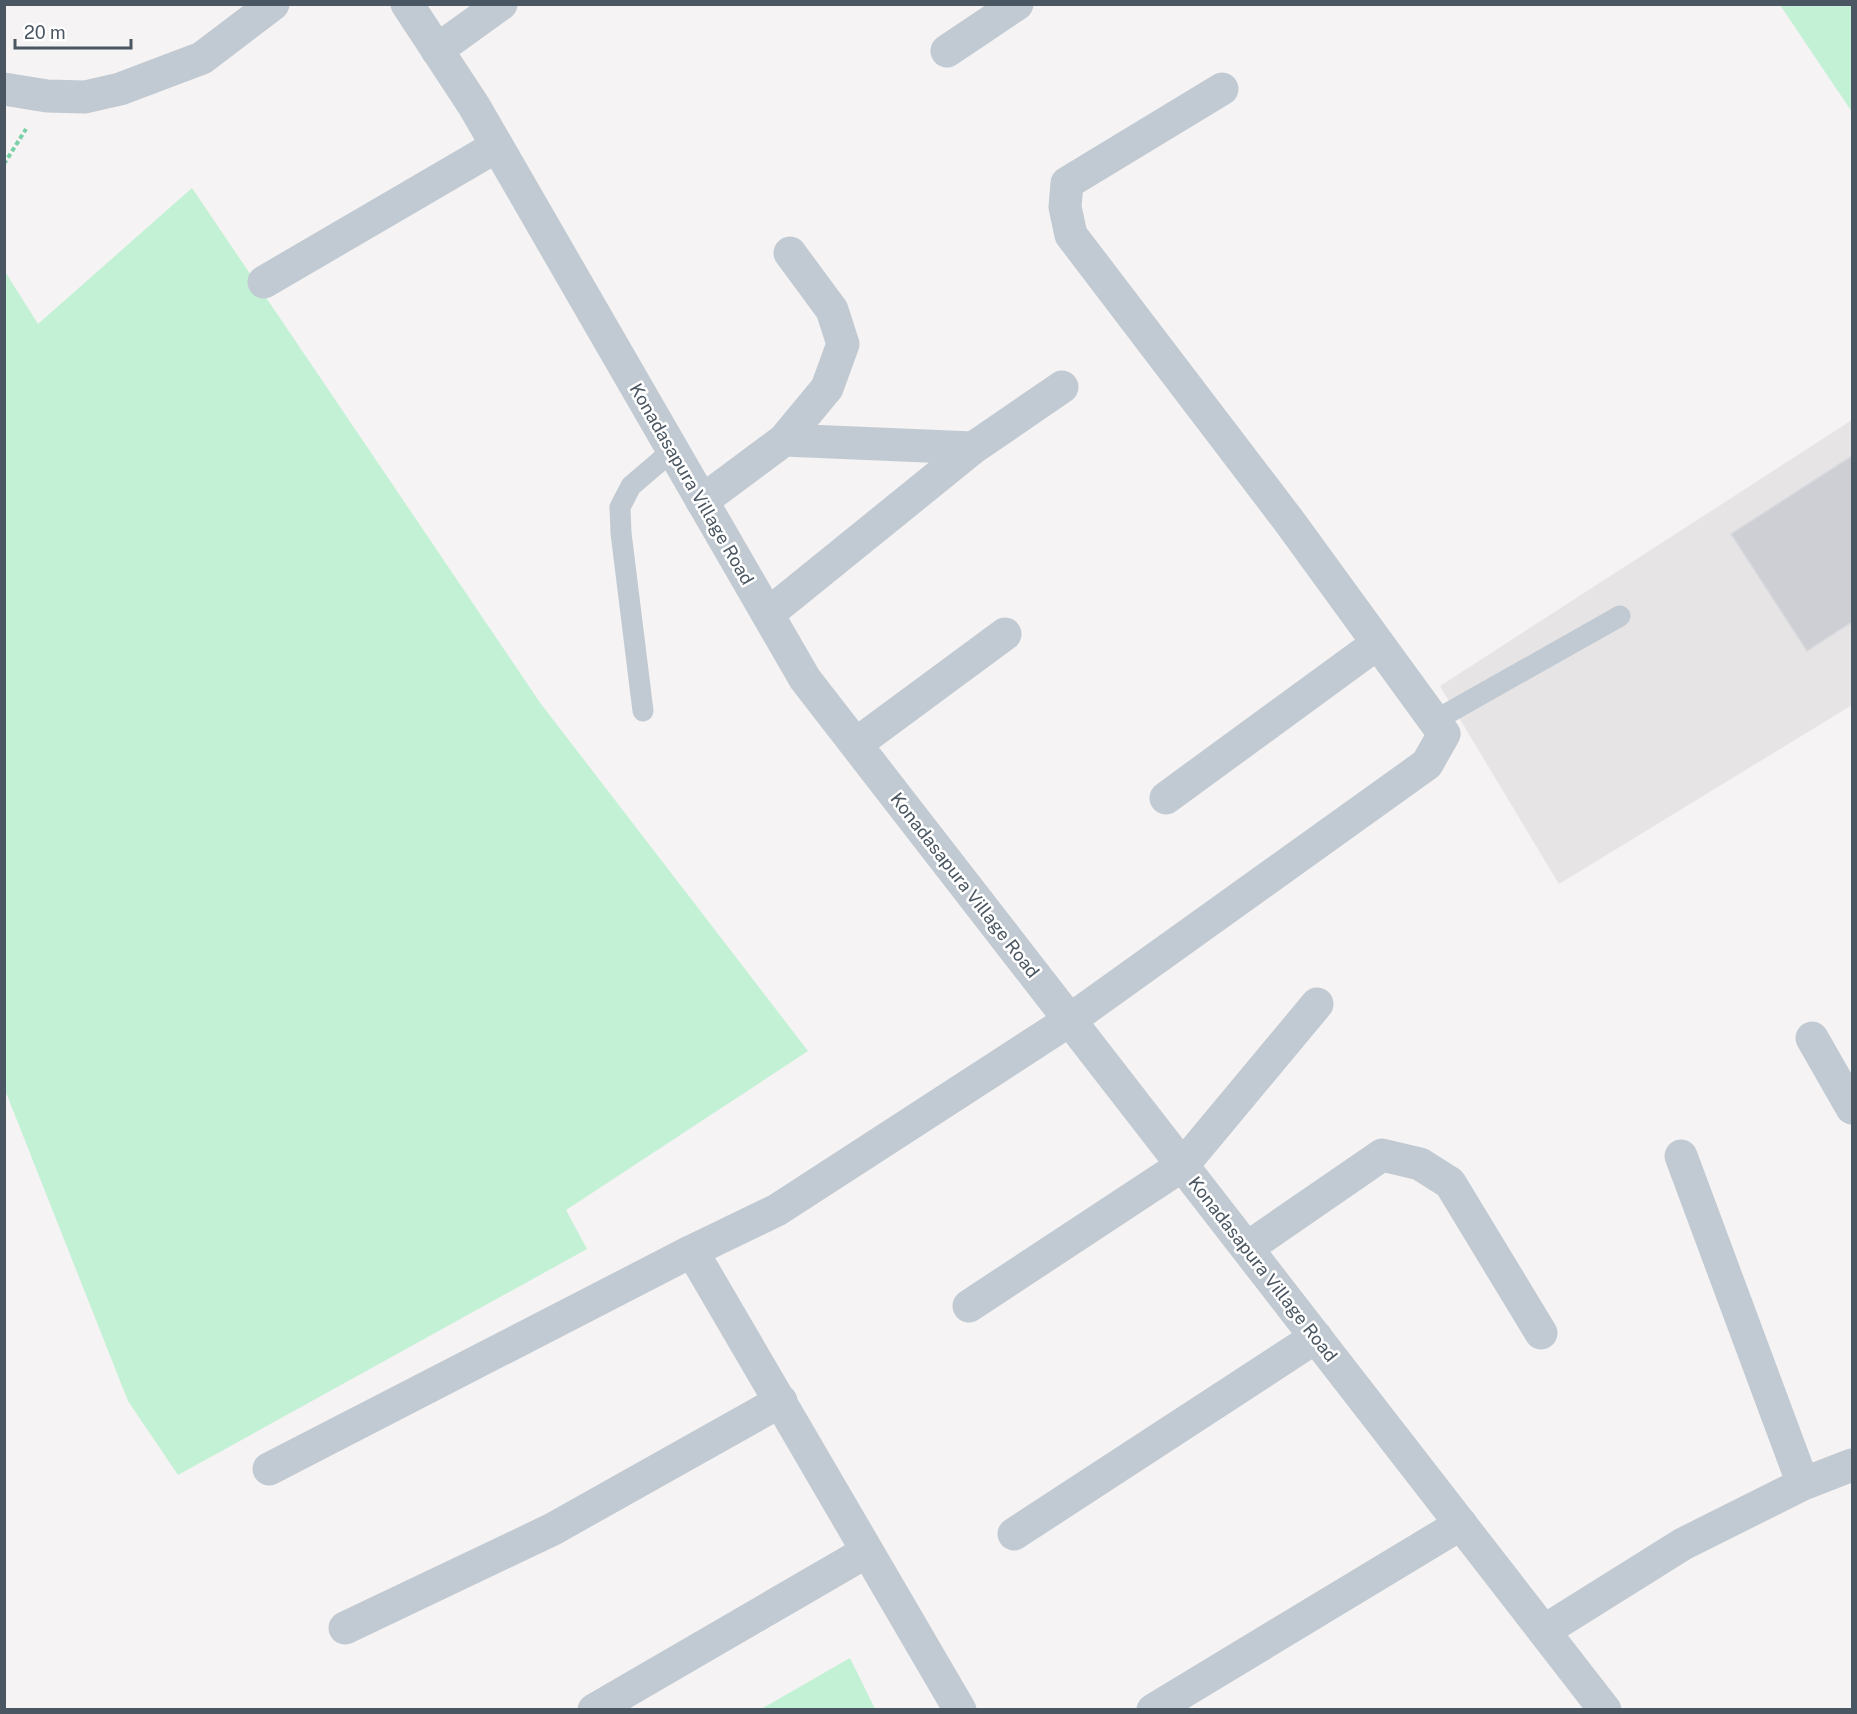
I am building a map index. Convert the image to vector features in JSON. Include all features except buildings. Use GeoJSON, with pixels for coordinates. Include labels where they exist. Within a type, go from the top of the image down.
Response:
{"type":"FeatureCollection","features":[{"type":"Feature","properties":{"kind":"street"},"geometry":{"type":"LineString","coordinates":[[4,89],[47,96],[85,97],[120,89],[202,58],[273,4]]}},
{"type":"Feature","properties":{"kind":"street","name":"Konadasapura Village Road"},"geometry":{"type":"LineString","coordinates":[[407,4],[474,106],[806,679],[1605,1710]]}},
{"type":"Feature","properties":{"kind":"street"},"geometry":{"type":"LineString","coordinates":[[437,50],[501,4]]}},
{"type":"Feature","properties":{"kind":"street"},"geometry":{"type":"LineString","coordinates":[[947,51],[1017,4]]}},
{"type":"Feature","properties":{"kind":"street"},"geometry":{"type":"LineString","coordinates":[[269,1469],[692,1251],[777,1210],[1070,1020],[1427,764],[1444,734],[1282,511],[1071,235],[1065,207],[1066,183],[1222,89]]}},
{"type":"Feature","properties":{"kind":"street"},"geometry":{"type":"LineString","coordinates":[[264,282],[497,146]]}},
{"type":"Feature","properties":{"kind":"street"},"geometry":{"type":"LineString","coordinates":[[702,501],[784,440],[827,388],[843,344],[832,310],[790,253]]}},
{"type":"Feature","properties":{"kind":"street"},"geometry":{"type":"LineString","coordinates":[[768,614],[973,448],[1062,387]]}},
{"type":"Feature","properties":{"kind":"street"},"geometry":{"type":"LineString","coordinates":[[784,440],[973,448]]}},
{"type":"Feature","properties":{"kind":"street"},"geometry":{"type":"LineString","coordinates":[[856,744],[1005,634]]}},
{"type":"Feature","properties":{"kind":"street"},"geometry":{"type":"LineString","coordinates":[[1166,798],[1378,643]]}},
{"type":"Feature","properties":{"kind":"street"},"geometry":{"type":"LineString","coordinates":[[969,1306],[1183,1165],[1317,1004]]}},
{"type":"Feature","properties":{"kind":"street"},"geometry":{"type":"LineString","coordinates":[[1812,1038],[1852,1108]]}},
{"type":"Feature","properties":{"kind":"street"},"geometry":{"type":"LineString","coordinates":[[1247,1248],[1382,1155],[1419,1164],[1450,1184],[1541,1333]]}},
{"type":"Feature","properties":{"kind":"street"},"geometry":{"type":"LineString","coordinates":[[1681,1156],[1803,1484]]}},
{"type":"Feature","properties":{"kind":"street"},"geometry":{"type":"LineString","coordinates":[[692,1251],[960,1710]]}},
{"type":"Feature","properties":{"kind":"street"},"geometry":{"type":"LineString","coordinates":[[1014,1534],[1316,1337]]}},
{"type":"Feature","properties":{"kind":"street"},"geometry":{"type":"LineString","coordinates":[[345,1628],[553,1529],[781,1401]]}},
{"type":"Feature","properties":{"kind":"street"},"geometry":{"type":"LineString","coordinates":[[1544,1631],[1683,1544],[1803,1484],[1852,1465]]}},
{"type":"Feature","properties":{"kind":"street"},"geometry":{"type":"LineString","coordinates":[[1159,1708],[1461,1524]]}},
{"type":"Feature","properties":{"kind":"street"},"geometry":{"type":"LineString","coordinates":[[594,1710],[866,1552]]}},
{"type":"Feature","properties":{"kind":"lane"},"geometry":{"type":"LineString","coordinates":[[644,711],[621,533],[620,507],[631,486],[673,450]]}},
{"type":"Feature","properties":{"kind":"lane"},"geometry":{"type":"LineString","coordinates":[[1434,721],[1620,616]]}},
{"type":"Feature","properties":{"kind":"shaded area"},"geometry":{"type":"Polygon","coordinates":[[[1852,420],[1852,705],[1559,884],[1440,686],[1852,420]]]}},
{"type":"Feature","properties":{"kind":"green space"},"geometry":{"type":"Polygon","coordinates":[[[1780,5],[1852,5],[1852,112],[1780,5]]]}},
{"type":"Feature","properties":{"kind":"green space"},"geometry":{"type":"Polygon","coordinates":[[[192,188],[541,704],[808,1051],[566,1210],[587,1249],[178,1475],[128,1401],[5,1090],[4,270],[38,324],[192,188]]]}},
{"type":"Feature","properties":{"kind":"green space"},"geometry":{"type":"Polygon","coordinates":[[[850,1658],[875,1709],[761,1709],[850,1658]]]}}]}
